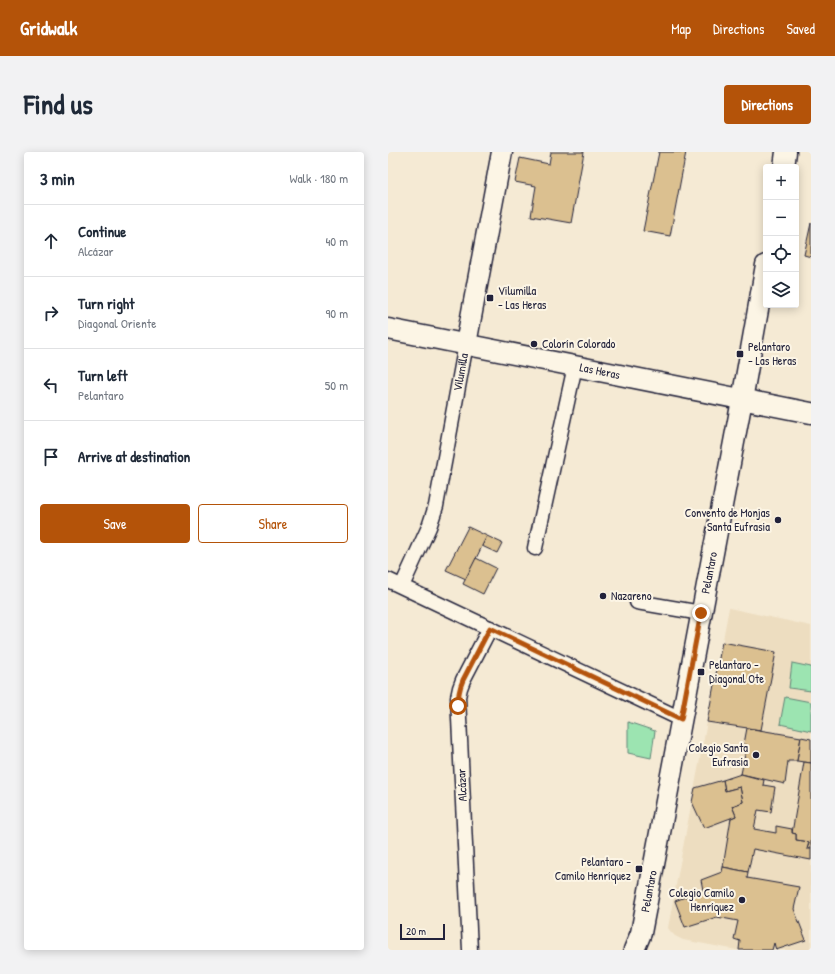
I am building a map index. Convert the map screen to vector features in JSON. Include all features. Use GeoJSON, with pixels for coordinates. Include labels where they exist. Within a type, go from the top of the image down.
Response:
{"type":"FeatureCollection","features":[{"type":"Feature","properties":{"kind":"street","name":"Vilumilla"},"geometry":{"type":"LineString","coordinates":[[402,586],[429,527],[436,506],[502,152]]}},
{"type":"Feature","properties":{"kind":"street"},"geometry":{"type":"LineString","coordinates":[[784,164],[786,152]]}},
{"type":"Feature","properties":{"kind":"street","name":"Pelantaro"},"geometry":{"type":"LineString","coordinates":[[634,950],[641,933],[765,272]]}},
{"type":"Feature","properties":{"kind":"street","name":"Las Heras"},"geometry":{"type":"LineString","coordinates":[[388,329],[811,413]]}},
{"type":"Feature","properties":{"kind":"street"},"geometry":{"type":"LineString","coordinates":[[535,548],[575,366]]}},
{"type":"Feature","properties":{"kind":"street"},"geometry":{"type":"LineString","coordinates":[[388,580],[681,719]]}},
{"type":"Feature","properties":{"kind":"street"},"geometry":{"type":"LineString","coordinates":[[637,602],[701,613]]}},
{"type":"Feature","properties":{"kind":"street","name":"Alcázar"},"geometry":{"type":"LineString","coordinates":[[470,950],[458,698],[463,680],[490,628]]}},
{"type":"Feature","properties":{"kind":"shaded area","name":"Colegio Santa Eufrasia"},"geometry":{"type":"Polygon","coordinates":[[[729,608],[811,626],[810,950],[737,950],[683,940],[675,936],[668,928],[729,608]]]}},
{"type":"Feature","properties":{"kind":"green space"},"geometry":{"type":"Polygon","coordinates":[[[792,663],[811,667],[811,691],[789,688],[792,663]]]}},
{"type":"Feature","properties":{"kind":"green space"},"geometry":{"type":"Polygon","coordinates":[[[785,697],[811,702],[811,731],[780,724],[785,697]]]}},
{"type":"Feature","properties":{"kind":"green space"},"geometry":{"type":"Polygon","coordinates":[[[628,722],[655,731],[651,758],[628,753],[628,722]]]}},
{"type":"Feature","properties":{"kind":"building"},"geometry":{"type":"Polygon","coordinates":[[[551,152],[584,152],[571,223],[531,216],[536,186],[515,182],[520,158],[549,164],[551,152]]]}},
{"type":"Feature","properties":{"kind":"building"},"geometry":{"type":"Polygon","coordinates":[[[659,152],[686,152],[670,236],[643,231],[659,152]]]}},
{"type":"Feature","properties":{"kind":"building"},"geometry":{"type":"Polygon","coordinates":[[[811,223],[811,257],[804,255],[811,223]]]}},
{"type":"Feature","properties":{"kind":"building"},"geometry":{"type":"Polygon","coordinates":[[[468,527],[487,536],[466,579],[446,570],[468,527]]]}},
{"type":"Feature","properties":{"kind":"building"},"geometry":{"type":"Polygon","coordinates":[[[487,536],[502,543],[497,553],[482,546],[487,536]]]}},
{"type":"Feature","properties":{"kind":"building"},"geometry":{"type":"Polygon","coordinates":[[[476,558],[496,568],[483,594],[463,584],[476,558]]]}},
{"type":"Feature","properties":{"kind":"building"},"geometry":{"type":"Polygon","coordinates":[[[722,642],[776,652],[761,730],[707,722],[722,642]]]}},
{"type":"Feature","properties":{"kind":"building"},"geometry":{"type":"Polygon","coordinates":[[[747,728],[801,737],[797,761],[788,761],[785,784],[741,774],[747,745],[744,744],[747,728]]]}},
{"type":"Feature","properties":{"kind":"building"},"geometry":{"type":"Polygon","coordinates":[[[801,737],[811,739],[811,763],[797,761],[801,737]]]}},
{"type":"Feature","properties":{"kind":"building"},"geometry":{"type":"Polygon","coordinates":[[[804,762],[811,763],[811,849],[807,849],[809,842],[796,840],[796,834],[792,833],[804,762]]]}},
{"type":"Feature","properties":{"kind":"building"},"geometry":{"type":"Polygon","coordinates":[[[741,774],[764,780],[763,785],[775,787],[771,812],[758,810],[754,829],[776,833],[776,826],[792,829],[792,833],[796,834],[796,840],[809,842],[807,849],[811,849],[811,860],[753,849],[748,872],[723,867],[731,818],[736,816],[732,806],[743,802],[740,787],[725,791],[723,780],[741,774]]]}},
{"type":"Feature","properties":{"kind":"building"},"geometry":{"type":"Polygon","coordinates":[[[723,780],[725,791],[740,787],[743,802],[732,806],[736,816],[704,828],[692,802],[695,788],[723,780]]]}},
{"type":"Feature","properties":{"kind":"building"},"geometry":{"type":"Polygon","coordinates":[[[723,867],[748,872],[747,878],[799,887],[794,909],[806,940],[776,950],[774,943],[772,950],[739,950],[740,941],[734,939],[738,921],[717,917],[685,927],[675,901],[703,890],[701,880],[722,872],[723,867]]]}},
{"type":"Feature","properties":{"kind":"place","name":"Vilumilla - Las Heras"},"geometry":{"type":"Point","coordinates":[490,298]}},
{"type":"Feature","properties":{"kind":"place","name":"Colorín Colorado"},"geometry":{"type":"Point","coordinates":[534,344]}},
{"type":"Feature","properties":{"kind":"place","name":"Pelantaro - Las Heras"},"geometry":{"type":"Point","coordinates":[740,354]}},
{"type":"Feature","properties":{"kind":"place","name":"Convento de Monjas Santa Eufrasia"},"geometry":{"type":"Point","coordinates":[778,520]}},
{"type":"Feature","properties":{"kind":"place","name":"Nazareno"},"geometry":{"type":"Point","coordinates":[603,596]}},
{"type":"Feature","properties":{"kind":"place","name":"Pelantaro - Diagonal Ote"},"geometry":{"type":"Point","coordinates":[701,672]}},
{"type":"Feature","properties":{"kind":"place","name":"Colegio Santa Eufrasia"},"geometry":{"type":"Point","coordinates":[756,755]}},
{"type":"Feature","properties":{"kind":"place","name":"Pelantaro - Camilo Henríquez"},"geometry":{"type":"Point","coordinates":[639,869]}},
{"type":"Feature","properties":{"kind":"place","name":"Colegio Camilo Henríquez"},"geometry":{"type":"Point","coordinates":[742,900]}},
{"type":"Feature","properties":{"kind":"route"},"geometry":{"type":"LineString","coordinates":[[458,706],[458,698],[463,680],[490,628],[681,719],[701,613]]}}]}
